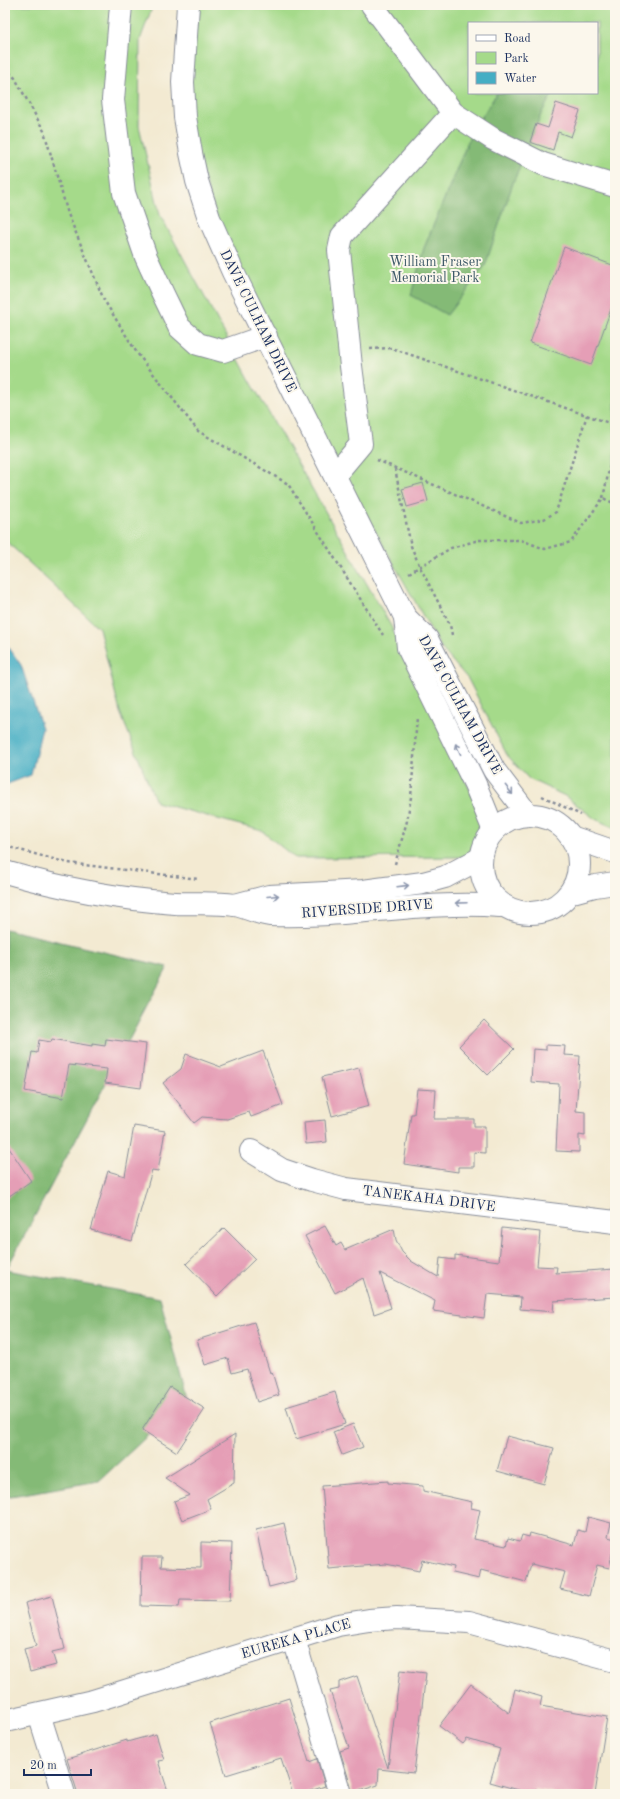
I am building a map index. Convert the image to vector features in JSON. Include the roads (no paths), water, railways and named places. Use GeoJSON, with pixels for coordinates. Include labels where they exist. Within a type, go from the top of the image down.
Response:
{"type":"FeatureCollection","features":[{"type":"Feature","properties":{"kind":"main road"},"geometry":{"type":"LineString","coordinates":[[121,5],[113,100],[124,193],[146,257],[179,327],[198,344],[223,351],[266,336]]}},
{"type":"Feature","properties":{"kind":"main road","name":"DAVE CULHAM DRIVE"},"geometry":{"type":"LineString","coordinates":[[188,5],[183,82],[185,117],[197,181],[209,218],[233,272],[405,617],[427,639],[494,770],[528,815]]}},
{"type":"Feature","properties":{"kind":"main road"},"geometry":{"type":"LineString","coordinates":[[372,5],[453,113],[493,139],[543,164],[615,186]]}},
{"type":"Feature","properties":{"kind":"main road"},"geometry":{"type":"LineString","coordinates":[[335,475],[361,444],[349,350],[339,250],[342,236],[453,113]]}},
{"type":"Feature","properties":{"kind":"main road","name":"DAVE CULHAM DRIVE"},"geometry":{"type":"LineString","coordinates":[[405,617],[408,648],[475,784],[494,831]]}},
{"type":"Feature","properties":{"kind":"main road"},"geometry":{"type":"LineString","coordinates":[[528,815],[537,815],[550,819],[564,828],[571,837],[579,857],[580,873],[573,892],[561,903],[546,912],[528,914],[500,906],[488,890],[482,875],[481,858],[484,847],[494,831],[502,823],[516,816],[528,815]]}},
{"type":"Feature","properties":{"kind":"main road"},"geometry":{"type":"LineString","coordinates":[[571,837],[615,852]]}},
{"type":"Feature","properties":{"kind":"main road","name":"RIVERSIDE DRIVE"},"geometry":{"type":"LineString","coordinates":[[235,905],[269,896],[363,891],[423,883],[445,877],[481,858]]}},
{"type":"Feature","properties":{"kind":"main road","name":"RIVERSIDE DRIVE"},"geometry":{"type":"LineString","coordinates":[[5,872],[35,881],[104,895],[174,903],[235,905],[268,915],[465,903],[500,906]]}},
{"type":"Feature","properties":{"kind":"main road"},"geometry":{"type":"LineString","coordinates":[[573,892],[615,883]]}},
{"type":"Feature","properties":{"kind":"main road","name":"TANEKAHA DRIVE"},"geometry":{"type":"LineString","coordinates":[[251,1151],[282,1170],[346,1189],[615,1222]]}},
{"type":"Feature","properties":{"kind":"main road","name":"EUREKA PLACE"},"geometry":{"type":"LineString","coordinates":[[5,1721],[93,1701],[338,1625],[369,1620],[397,1618],[469,1622],[615,1660]]}},
{"type":"Feature","properties":{"kind":"main road"},"geometry":{"type":"LineString","coordinates":[[294,1639],[340,1794]]}},
{"type":"Feature","properties":{"kind":"main road"},"geometry":{"type":"LineString","coordinates":[[39,1714],[64,1794]]}},
{"type":"Feature","properties":{"kind":"water"},"geometry":{"type":"Polygon","coordinates":[[[5,642],[21,665],[42,728],[31,775],[5,785],[5,642]]]}},
{"type":"Feature","properties":{"kind":"park label","name":"William Fraser Memorial Park"},"geometry":{"type":"Point","coordinates":[435,270]}}]}
